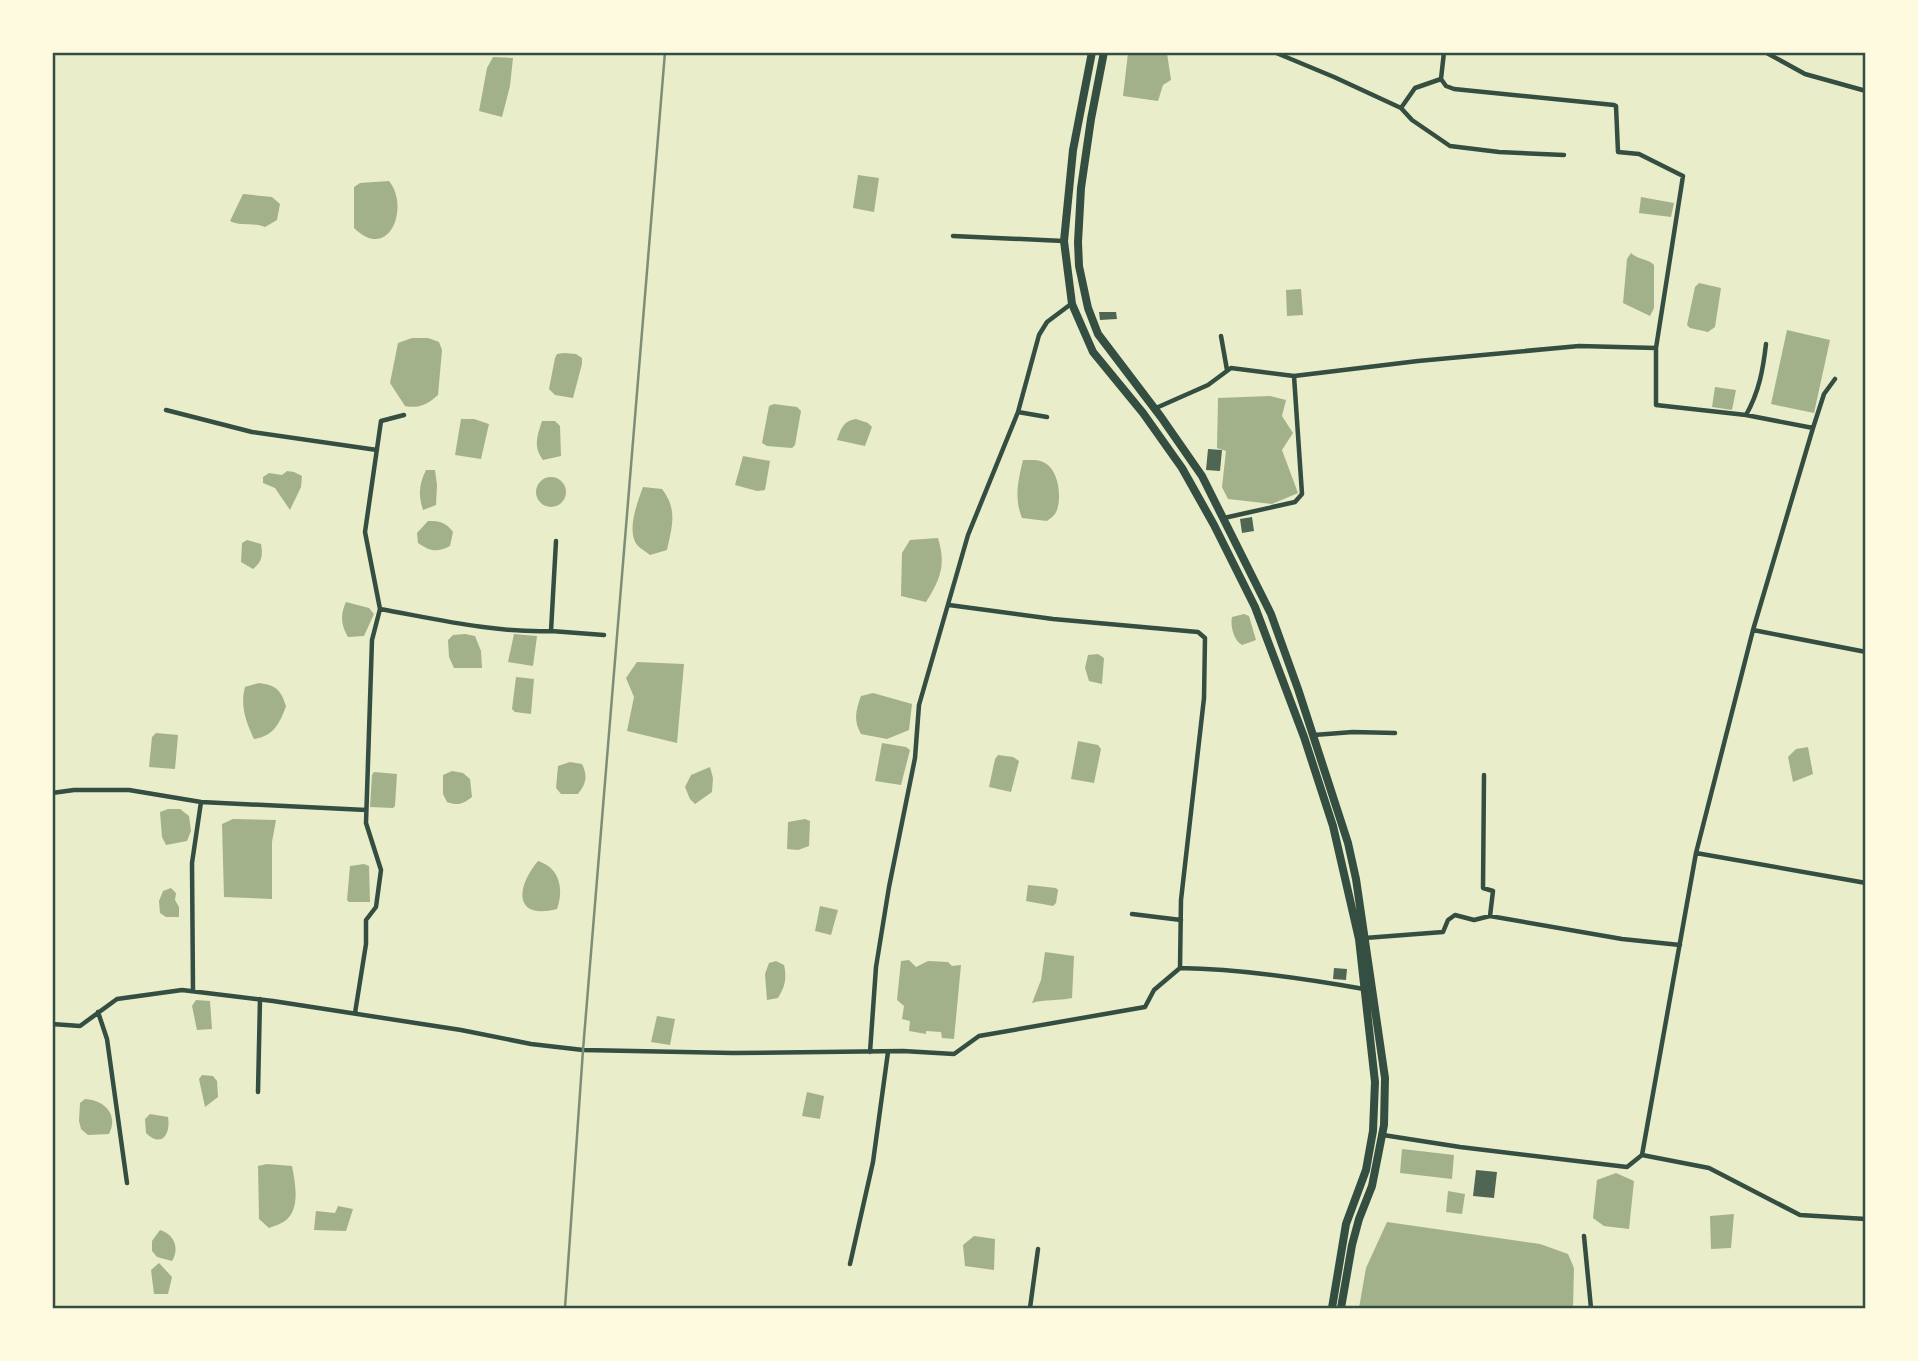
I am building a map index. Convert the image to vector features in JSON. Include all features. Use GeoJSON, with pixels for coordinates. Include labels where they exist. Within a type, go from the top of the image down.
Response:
{"type":"FeatureCollection","features":[{"type":"Feature","properties":{"kind":"highway"},"geometry":{"type":"LineString","coordinates":[[1092,52],[1073,150],[1064,242],[1072,304],[1093,352],[1143,413],[1182,468],[1255,607],[1304,737],[1333,826],[1359,939],[1375,1083],[1373,1131],[1366,1171],[1346,1224],[1332,1308]]}},
{"type":"Feature","properties":{"kind":"highway"},"geometry":{"type":"LineString","coordinates":[[1104,52],[1081,188],[1079,265],[1088,308],[1098,334],[1202,476],[1271,614],[1348,843],[1356,879],[1385,1078],[1383,1135],[1372,1186],[1352,1245],[1341,1308]]}},
{"type":"Feature","properties":{"kind":"street"},"geometry":{"type":"LineString","coordinates":[[1274,52],[1401,108],[1412,120],[1450,146],[1499,152],[1564,155]]}},
{"type":"Feature","properties":{"kind":"street"},"geometry":{"type":"LineString","coordinates":[[1444,52],[1441,79],[1446,86],[1454,89],[1616,106],[1618,152],[1639,154],[1684,176],[1656,348],[1656,405],[1746,415],[1813,428]]}},
{"type":"Feature","properties":{"kind":"street"},"geometry":{"type":"LineString","coordinates":[[1765,52],[1805,74],[1866,91]]}},
{"type":"Feature","properties":{"kind":"street"},"geometry":{"type":"LineString","coordinates":[[1401,108],[1415,88],[1441,79]]}},
{"type":"Feature","properties":{"kind":"street"},"geometry":{"type":"LineString","coordinates":[[953,236],[1064,242]]}},
{"type":"Feature","properties":{"kind":"street"},"geometry":{"type":"LineString","coordinates":[[870,1052],[876,967],[915,758],[919,705],[968,535],[1018,412],[1039,335],[1047,322],[1072,304]]}},
{"type":"Feature","properties":{"kind":"street"},"geometry":{"type":"LineString","coordinates":[[1221,336],[1227,370]]}},
{"type":"Feature","properties":{"kind":"street"},"geometry":{"type":"LineString","coordinates":[[1746,415],[1762,380],[1766,344]]}},
{"type":"Feature","properties":{"kind":"street"},"geometry":{"type":"LineString","coordinates":[[1155,409],[1208,385],[1227,370],[1235,368],[1294,376],[1578,346],[1656,348]]}},
{"type":"Feature","properties":{"kind":"street"},"geometry":{"type":"LineString","coordinates":[[1224,518],[1295,502],[1301,494],[1294,376]]}},
{"type":"Feature","properties":{"kind":"street"},"geometry":{"type":"LineString","coordinates":[[1383,1135],[1627,1167],[1642,1155],[1696,853],[1753,630],[1824,394],[1835,379]]}},
{"type":"Feature","properties":{"kind":"street"},"geometry":{"type":"LineString","coordinates":[[166,410],[253,432],[377,450]]}},
{"type":"Feature","properties":{"kind":"street"},"geometry":{"type":"LineString","coordinates":[[1018,412],[1047,417]]}},
{"type":"Feature","properties":{"kind":"street"},"geometry":{"type":"LineString","coordinates":[[355,1013],[366,944],[366,920],[376,906],[381,870],[366,823],[372,640],[380,609],[365,532],[381,421],[404,415]]}},
{"type":"Feature","properties":{"kind":"street"},"geometry":{"type":"LineString","coordinates":[[551,631],[556,541]]}},
{"type":"Feature","properties":{"kind":"street"},"geometry":{"type":"LineString","coordinates":[[949,606],[1198,632],[1205,638],[1204,698],[1188,824],[1180,968]]}},
{"type":"Feature","properties":{"kind":"street"},"geometry":{"type":"LineString","coordinates":[[380,609],[528,632],[604,635]]}},
{"type":"Feature","properties":{"kind":"street"},"geometry":{"type":"LineString","coordinates":[[1753,630],[1866,652]]}},
{"type":"Feature","properties":{"kind":"street"},"geometry":{"type":"LineString","coordinates":[[1313,736],[1353,732],[1395,733]]}},
{"type":"Feature","properties":{"kind":"street"},"geometry":{"type":"LineString","coordinates":[[1484,775],[1483,888],[1493,891],[1490,916]]}},
{"type":"Feature","properties":{"kind":"street"},"geometry":{"type":"LineString","coordinates":[[52,793],[129,790],[201,803],[366,810]]}},
{"type":"Feature","properties":{"kind":"street"},"geometry":{"type":"LineString","coordinates":[[193,991],[192,863],[201,803]]}},
{"type":"Feature","properties":{"kind":"street"},"geometry":{"type":"LineString","coordinates":[[1696,853],[1866,883]]}},
{"type":"Feature","properties":{"kind":"street"},"geometry":{"type":"LineString","coordinates":[[1132,914],[1181,920]]}},
{"type":"Feature","properties":{"kind":"street"},"geometry":{"type":"LineString","coordinates":[[1364,938],[1443,932],[1448,920],[1455,915],[1474,920],[1490,916],[1622,939],[1679,945]]}},
{"type":"Feature","properties":{"kind":"street"},"geometry":{"type":"LineString","coordinates":[[52,1024],[79,1026],[117,999],[182,990],[355,1013],[531,1044],[583,1050],[954,1054],[979,1036],[1145,1007],[1154,990],[1180,968],[1297,976],[1364,989]]}},
{"type":"Feature","properties":{"kind":"street"},"geometry":{"type":"LineString","coordinates":[[258,1092],[260,999]]}},
{"type":"Feature","properties":{"kind":"street"},"geometry":{"type":"LineString","coordinates":[[98,1012],[107,1039],[127,1182]]}},
{"type":"Feature","properties":{"kind":"street"},"geometry":{"type":"LineString","coordinates":[[850,1264],[873,1162],[888,1052]]}},
{"type":"Feature","properties":{"kind":"street"},"geometry":{"type":"LineString","coordinates":[[1642,1155],[1709,1168],[1800,1215],[1866,1220]]}},
{"type":"Feature","properties":{"kind":"street"},"geometry":{"type":"LineString","coordinates":[[1584,1236],[1591,1308]]}},
{"type":"Feature","properties":{"kind":"street"},"geometry":{"type":"LineString","coordinates":[[1030,1308],[1038,1249]]}},
{"type":"Feature","properties":{"kind":"shaded area"},"geometry":{"type":"Polygon","coordinates":[[[1128,53],[1167,53],[1171,80],[1163,85],[1158,101],[1123,96],[1128,53]]]}},
{"type":"Feature","properties":{"kind":"shaded area"},"geometry":{"type":"Polygon","coordinates":[[[493,57],[513,58],[510,86],[502,117],[479,111],[487,68],[493,57]]]}},
{"type":"Feature","properties":{"kind":"shaded area"},"geometry":{"type":"Polygon","coordinates":[[[858,175],[879,178],[874,212],[853,208],[858,175]]]}},
{"type":"Feature","properties":{"kind":"shaded area"},"geometry":{"type":"Polygon","coordinates":[[[389,181],[397,204],[393,227],[378,239],[367,237],[354,228],[354,187],[360,183],[389,181]]]}},
{"type":"Feature","properties":{"kind":"shaded area"},"geometry":{"type":"Polygon","coordinates":[[[243,194],[272,197],[280,204],[277,220],[265,227],[230,221],[243,194]]]}},
{"type":"Feature","properties":{"kind":"shaded area"},"geometry":{"type":"Polygon","coordinates":[[[1641,197],[1674,203],[1671,217],[1639,213],[1641,197]]]}},
{"type":"Feature","properties":{"kind":"shaded area"},"geometry":{"type":"Polygon","coordinates":[[[1631,253],[1654,265],[1654,308],[1650,316],[1623,303],[1627,259],[1631,253]]]}},
{"type":"Feature","properties":{"kind":"shaded area"},"geometry":{"type":"Polygon","coordinates":[[[1699,283],[1721,288],[1715,327],[1708,332],[1687,325],[1695,287],[1699,283]]]}},
{"type":"Feature","properties":{"kind":"shaded area"},"geometry":{"type":"Polygon","coordinates":[[[1301,289],[1303,315],[1287,316],[1286,290],[1301,289]]]}},
{"type":"Feature","properties":{"kind":"shaded area"},"geometry":{"type":"Polygon","coordinates":[[[1787,330],[1830,340],[1814,413],[1771,404],[1787,330]]]}},
{"type":"Feature","properties":{"kind":"shaded area"},"geometry":{"type":"Polygon","coordinates":[[[412,338],[428,338],[439,342],[442,350],[438,395],[415,407],[405,406],[390,383],[398,343],[412,338]]]}},
{"type":"Feature","properties":{"kind":"shaded area"},"geometry":{"type":"Polygon","coordinates":[[[557,354],[576,354],[582,358],[573,398],[555,395],[549,389],[555,358],[557,354]]]}},
{"type":"Feature","properties":{"kind":"shaded area"},"geometry":{"type":"Polygon","coordinates":[[[1715,387],[1736,390],[1732,410],[1712,407],[1715,387]]]}},
{"type":"Feature","properties":{"kind":"shaded area"},"geometry":{"type":"Polygon","coordinates":[[[1270,396],[1286,400],[1282,416],[1293,433],[1282,450],[1298,493],[1272,504],[1228,499],[1222,487],[1226,451],[1217,448],[1218,398],[1270,396]]]}},
{"type":"Feature","properties":{"kind":"shaded area"},"geometry":{"type":"Polygon","coordinates":[[[774,404],[797,407],[801,411],[795,445],[792,448],[767,446],[762,443],[769,406],[774,404]]]}},
{"type":"Feature","properties":{"kind":"shaded area"},"geometry":{"type":"Polygon","coordinates":[[[461,419],[474,419],[489,424],[481,459],[455,455],[461,419]]]}},
{"type":"Feature","properties":{"kind":"shaded area"},"geometry":{"type":"Polygon","coordinates":[[[856,419],[872,427],[865,446],[837,440],[845,424],[856,419]]]}},
{"type":"Feature","properties":{"kind":"shaded area"},"geometry":{"type":"Polygon","coordinates":[[[542,421],[555,421],[560,426],[561,456],[543,460],[540,455],[537,441],[542,421]]]}},
{"type":"Feature","properties":{"kind":"shaded area"},"geometry":{"type":"Polygon","coordinates":[[[743,456],[770,461],[765,490],[757,491],[735,485],[743,456]]]}},
{"type":"Feature","properties":{"kind":"shaded area"},"geometry":{"type":"Polygon","coordinates":[[[1023,460],[1038,460],[1054,472],[1059,502],[1054,515],[1047,521],[1022,518],[1017,496],[1023,460]]]}},
{"type":"Feature","properties":{"kind":"shaded area"},"geometry":{"type":"Polygon","coordinates":[[[426,470],[435,470],[436,505],[423,510],[420,490],[426,470]]]}},
{"type":"Feature","properties":{"kind":"shaded area"},"geometry":{"type":"Polygon","coordinates":[[[287,471],[302,476],[301,487],[290,510],[275,488],[263,483],[263,477],[269,473],[282,475],[287,471]]]}},
{"type":"Feature","properties":{"kind":"shaded area"},"geometry":{"type":"Polygon","coordinates":[[[551,477],[557,478],[565,486],[565,498],[557,506],[551,507],[545,506],[537,498],[536,492],[537,486],[545,478],[551,477]]]}},
{"type":"Feature","properties":{"kind":"shaded area"},"geometry":{"type":"Polygon","coordinates":[[[643,487],[662,489],[672,511],[667,550],[650,555],[636,544],[633,533],[635,512],[643,487]]]}},
{"type":"Feature","properties":{"kind":"shaded area"},"geometry":{"type":"Polygon","coordinates":[[[428,521],[448,526],[453,532],[450,546],[433,550],[418,543],[417,533],[428,521]]]}},
{"type":"Feature","properties":{"kind":"shaded area"},"geometry":{"type":"Polygon","coordinates":[[[938,538],[942,556],[941,571],[926,602],[901,596],[902,553],[910,540],[938,538]]]}},
{"type":"Feature","properties":{"kind":"shaded area"},"geometry":{"type":"Polygon","coordinates":[[[247,540],[261,544],[261,558],[253,569],[241,562],[242,543],[247,540]]]}},
{"type":"Feature","properties":{"kind":"shaded area"},"geometry":{"type":"Polygon","coordinates":[[[346,602],[369,608],[374,614],[364,636],[348,637],[342,616],[346,602]]]}},
{"type":"Feature","properties":{"kind":"shaded area"},"geometry":{"type":"Polygon","coordinates":[[[1244,614],[1249,616],[1256,640],[1242,645],[1232,629],[1232,617],[1244,614]]]}},
{"type":"Feature","properties":{"kind":"shaded area"},"geometry":{"type":"Polygon","coordinates":[[[514,634],[537,636],[533,666],[508,662],[514,634]]]}},
{"type":"Feature","properties":{"kind":"shaded area"},"geometry":{"type":"Polygon","coordinates":[[[453,635],[475,636],[481,651],[482,668],[454,668],[449,657],[448,640],[453,635]]]}},
{"type":"Feature","properties":{"kind":"shaded area"},"geometry":{"type":"Polygon","coordinates":[[[1098,654],[1104,658],[1102,684],[1089,681],[1085,668],[1088,655],[1098,654]]]}},
{"type":"Feature","properties":{"kind":"shaded area"},"geometry":{"type":"Polygon","coordinates":[[[637,662],[684,664],[677,743],[627,731],[634,697],[626,678],[637,662]]]}},
{"type":"Feature","properties":{"kind":"shaded area"},"geometry":{"type":"Polygon","coordinates":[[[516,677],[534,679],[531,714],[515,712],[512,709],[516,677]]]}},
{"type":"Feature","properties":{"kind":"shaded area"},"geometry":{"type":"Polygon","coordinates":[[[259,683],[277,689],[286,706],[275,728],[267,735],[254,739],[243,701],[245,687],[259,683]]]}},
{"type":"Feature","properties":{"kind":"shaded area"},"geometry":{"type":"Polygon","coordinates":[[[873,693],[912,704],[909,730],[887,739],[861,734],[856,720],[858,706],[861,696],[873,693]]]}},
{"type":"Feature","properties":{"kind":"shaded area"},"geometry":{"type":"Polygon","coordinates":[[[156,733],[178,735],[175,769],[149,767],[152,737],[156,733]]]}},
{"type":"Feature","properties":{"kind":"shaded area"},"geometry":{"type":"Polygon","coordinates":[[[1078,741],[1098,745],[1101,749],[1094,783],[1071,779],[1078,741]]]}},
{"type":"Feature","properties":{"kind":"shaded area"},"geometry":{"type":"Polygon","coordinates":[[[882,743],[910,750],[901,785],[875,781],[882,743]]]}},
{"type":"Feature","properties":{"kind":"shaded area"},"geometry":{"type":"Polygon","coordinates":[[[1808,747],[1813,774],[1793,782],[1788,757],[1796,749],[1808,747]]]}},
{"type":"Feature","properties":{"kind":"shaded area"},"geometry":{"type":"Polygon","coordinates":[[[998,755],[1013,757],[1019,761],[1011,792],[989,787],[998,755]]]}},
{"type":"Feature","properties":{"kind":"shaded area"},"geometry":{"type":"Polygon","coordinates":[[[570,762],[582,764],[585,772],[584,783],[578,794],[561,794],[556,788],[558,766],[570,762]]]}},
{"type":"Feature","properties":{"kind":"shaded area"},"geometry":{"type":"Polygon","coordinates":[[[710,767],[713,778],[712,792],[695,804],[685,787],[691,775],[710,767]]]}},
{"type":"Feature","properties":{"kind":"shaded area"},"geometry":{"type":"Polygon","coordinates":[[[452,771],[463,773],[470,779],[472,797],[460,804],[447,802],[443,794],[443,775],[452,771]]]}},
{"type":"Feature","properties":{"kind":"shaded area"},"geometry":{"type":"Polygon","coordinates":[[[374,772],[397,774],[393,808],[370,807],[374,772]]]}},
{"type":"Feature","properties":{"kind":"shaded area"},"geometry":{"type":"Polygon","coordinates":[[[180,809],[189,816],[191,831],[187,841],[166,845],[162,837],[160,812],[180,809]]]}},
{"type":"Feature","properties":{"kind":"shaded area"},"geometry":{"type":"Polygon","coordinates":[[[233,819],[276,820],[272,842],[272,899],[224,897],[222,824],[233,819]]]}},
{"type":"Feature","properties":{"kind":"shaded area"},"geometry":{"type":"Polygon","coordinates":[[[805,819],[810,821],[809,846],[798,850],[787,849],[788,822],[805,819]]]}},
{"type":"Feature","properties":{"kind":"shaded area"},"geometry":{"type":"Polygon","coordinates":[[[538,861],[556,874],[560,887],[557,909],[532,910],[526,906],[523,899],[526,881],[538,861]]]}},
{"type":"Feature","properties":{"kind":"shaded area"},"geometry":{"type":"Polygon","coordinates":[[[350,866],[369,866],[370,902],[349,902],[350,866]]]}},
{"type":"Feature","properties":{"kind":"shaded area"},"geometry":{"type":"Polygon","coordinates":[[[1028,885],[1056,888],[1056,903],[1053,906],[1026,901],[1028,885]]]}},
{"type":"Feature","properties":{"kind":"shaded area"},"geometry":{"type":"Polygon","coordinates":[[[171,888],[176,893],[179,917],[166,917],[160,913],[159,901],[163,891],[171,888]]]}},
{"type":"Feature","properties":{"kind":"shaded area"},"geometry":{"type":"Polygon","coordinates":[[[820,906],[838,910],[831,935],[815,931],[820,906]]]}},
{"type":"Feature","properties":{"kind":"shaded area"},"geometry":{"type":"Polygon","coordinates":[[[1045,952],[1074,956],[1072,998],[1032,1003],[1041,980],[1045,952]]]}},
{"type":"Feature","properties":{"kind":"shaded area"},"geometry":{"type":"Polygon","coordinates":[[[909,960],[916,967],[928,961],[961,965],[954,1039],[942,1038],[941,1032],[926,1031],[926,1034],[909,1031],[910,1021],[902,1019],[904,1006],[897,1000],[901,961],[909,960]]]}},
{"type":"Feature","properties":{"kind":"shaded area"},"geometry":{"type":"Polygon","coordinates":[[[776,961],[784,965],[785,982],[778,998],[767,1000],[765,974],[769,963],[776,961]]]}},
{"type":"Feature","properties":{"kind":"shaded area"},"geometry":{"type":"Polygon","coordinates":[[[196,1000],[210,1001],[212,1029],[197,1030],[192,1006],[196,1000]]]}},
{"type":"Feature","properties":{"kind":"shaded area"},"geometry":{"type":"Polygon","coordinates":[[[657,1016],[675,1019],[670,1045],[651,1042],[657,1016]]]}},
{"type":"Feature","properties":{"kind":"shaded area"},"geometry":{"type":"Polygon","coordinates":[[[202,1075],[213,1076],[217,1081],[218,1097],[205,1107],[199,1079],[202,1075]]]}},
{"type":"Feature","properties":{"kind":"shaded area"},"geometry":{"type":"Polygon","coordinates":[[[807,1092],[824,1096],[820,1119],[802,1116],[807,1092]]]}},
{"type":"Feature","properties":{"kind":"shaded area"},"geometry":{"type":"Polygon","coordinates":[[[85,1099],[98,1102],[108,1109],[112,1120],[109,1134],[88,1135],[81,1129],[80,1103],[85,1099]]]}},
{"type":"Feature","properties":{"kind":"shaded area"},"geometry":{"type":"Polygon","coordinates":[[[150,1114],[168,1117],[168,1129],[160,1139],[146,1133],[145,1119],[150,1114]]]}},
{"type":"Feature","properties":{"kind":"shaded area"},"geometry":{"type":"Polygon","coordinates":[[[1402,1149],[1454,1155],[1452,1179],[1400,1173],[1402,1149]]]}},
{"type":"Feature","properties":{"kind":"shaded area"},"geometry":{"type":"Polygon","coordinates":[[[258,1166],[292,1166],[296,1195],[290,1216],[269,1228],[259,1219],[258,1166]]]}},
{"type":"Feature","properties":{"kind":"shaded area"},"geometry":{"type":"Polygon","coordinates":[[[1616,1173],[1634,1181],[1629,1229],[1604,1226],[1593,1218],[1597,1180],[1616,1173]]]}},
{"type":"Feature","properties":{"kind":"shaded area"},"geometry":{"type":"Polygon","coordinates":[[[1448,1191],[1465,1194],[1462,1214],[1446,1212],[1448,1191]]]}},
{"type":"Feature","properties":{"kind":"shaded area"},"geometry":{"type":"Polygon","coordinates":[[[338,1206],[353,1209],[346,1231],[314,1230],[316,1211],[335,1213],[338,1206]]]}},
{"type":"Feature","properties":{"kind":"shaded area"},"geometry":{"type":"Polygon","coordinates":[[[1734,1214],[1731,1248],[1711,1249],[1710,1216],[1734,1214]]]}},
{"type":"Feature","properties":{"kind":"shaded area"},"geometry":{"type":"Polygon","coordinates":[[[1387,1222],[1540,1244],[1568,1254],[1574,1268],[1573,1308],[1359,1308],[1366,1268],[1387,1222]]]}},
{"type":"Feature","properties":{"kind":"shaded area"},"geometry":{"type":"Polygon","coordinates":[[[160,1230],[174,1242],[172,1261],[157,1257],[152,1251],[152,1241],[160,1230]]]}},
{"type":"Feature","properties":{"kind":"shaded area"},"geometry":{"type":"Polygon","coordinates":[[[974,1236],[995,1239],[994,1270],[965,1266],[963,1245],[974,1236]]]}},
{"type":"Feature","properties":{"kind":"shaded area"},"geometry":{"type":"Polygon","coordinates":[[[159,1263],[172,1277],[168,1294],[154,1294],[151,1270],[159,1263]]]}},
{"type":"Feature","properties":{"kind":"building"},"geometry":{"type":"Polygon","coordinates":[[[1099,312],[1116,312],[1117,319],[1100,320],[1099,312]]]}},
{"type":"Feature","properties":{"kind":"building"},"geometry":{"type":"Polygon","coordinates":[[[1208,449],[1222,450],[1220,471],[1206,470],[1208,449]]]}},
{"type":"Feature","properties":{"kind":"building"},"geometry":{"type":"Polygon","coordinates":[[[1252,517],[1254,531],[1242,533],[1240,519],[1252,517]]]}},
{"type":"Feature","properties":{"kind":"building"},"geometry":{"type":"Polygon","coordinates":[[[1334,968],[1347,969],[1346,980],[1333,979],[1334,968]]]}},
{"type":"Feature","properties":{"kind":"building"},"geometry":{"type":"Polygon","coordinates":[[[1476,1170],[1497,1172],[1494,1198],[1473,1196],[1476,1170]]]}},
{"type":"Feature","properties":{"kind":"railway"},"geometry":{"type":"LineString","coordinates":[[565,1308],[583,1050],[665,52]]}}]}
